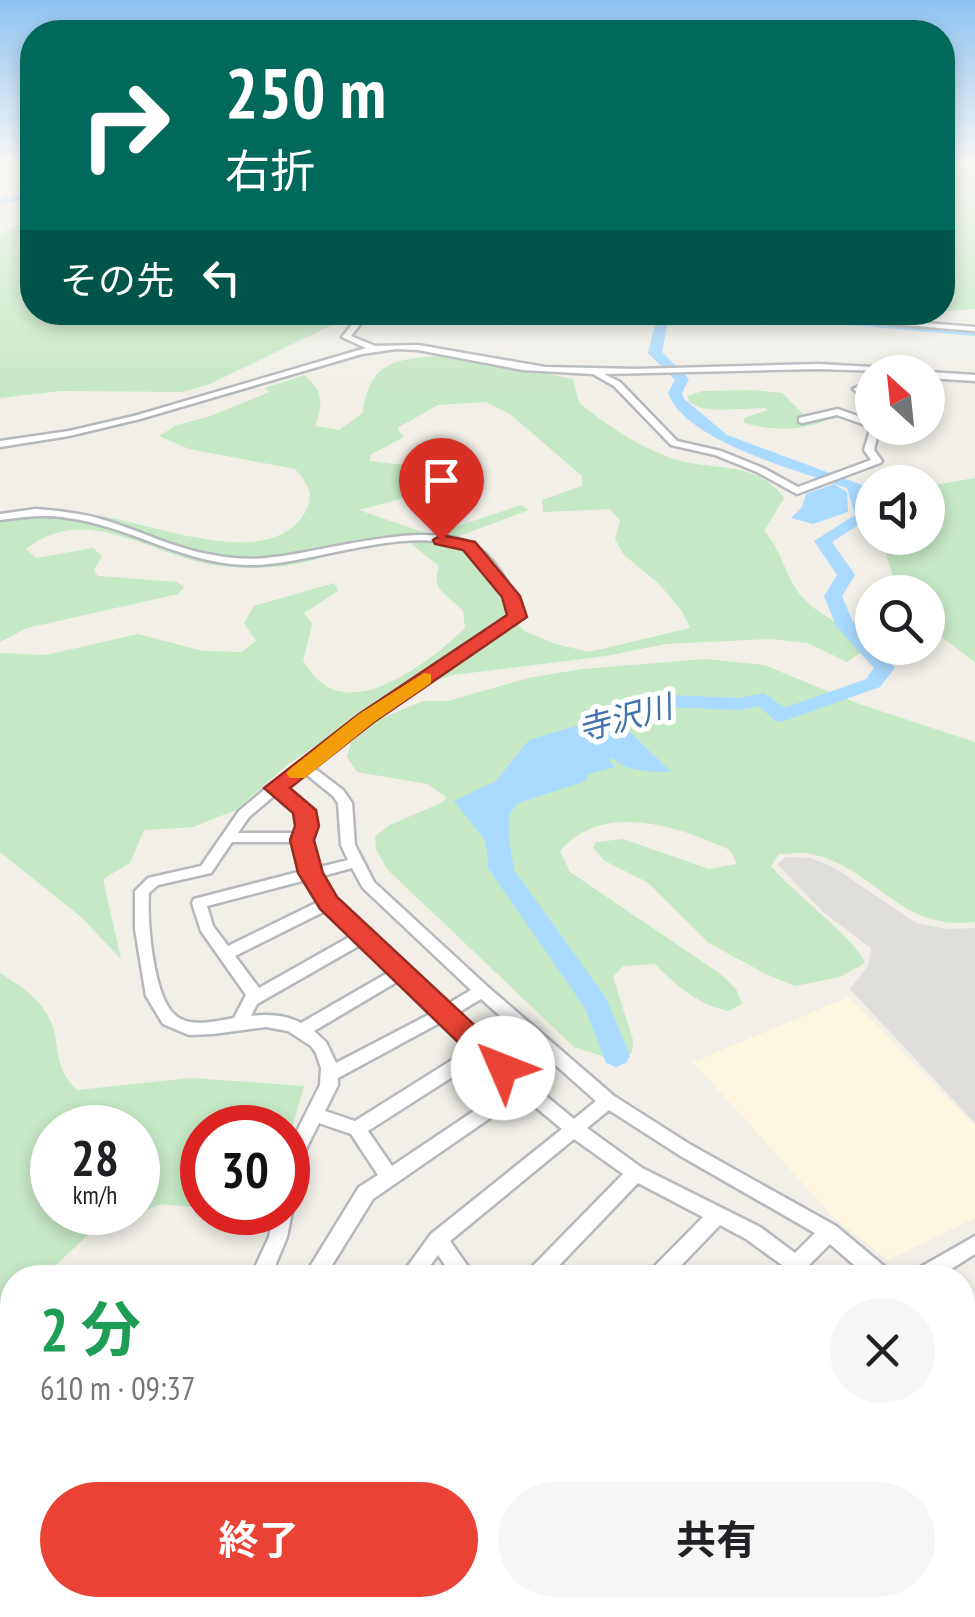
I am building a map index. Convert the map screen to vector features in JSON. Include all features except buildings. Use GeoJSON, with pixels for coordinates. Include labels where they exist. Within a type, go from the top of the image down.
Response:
{"type":"FeatureCollection","features":[{"type":"Feature","properties":{"kind":"street"},"geometry":{"type":"LineString","coordinates":[[356,325],[346,338],[375,349]]}},
{"type":"Feature","properties":{"kind":"street"},"geometry":{"type":"LineString","coordinates":[[922,325],[975,329]]}},
{"type":"Feature","properties":{"kind":"street"},"geometry":{"type":"LineString","coordinates":[[0,444],[102,429],[375,349],[428,347],[526,368],[592,371],[738,370],[768,375],[830,366],[855,368]]}},
{"type":"Feature","properties":{"kind":"street"},"geometry":{"type":"LineString","coordinates":[[592,371],[617,384],[674,443],[718,453],[760,470],[796,492],[877,460],[869,445]]}},
{"type":"Feature","properties":{"kind":"street"},"geometry":{"type":"LineString","coordinates":[[945,377],[975,378]]}},
{"type":"Feature","properties":{"kind":"street"},"geometry":{"type":"LineString","coordinates":[[802,420],[838,412],[855,419]]}},
{"type":"Feature","properties":{"kind":"street"},"geometry":{"type":"LineString","coordinates":[[0,518],[49,511],[83,514],[186,553],[241,562],[268,562],[383,542],[441,540],[469,546],[510,596],[518,617],[366,718],[306,768],[275,788],[244,814],[206,870],[153,882],[142,891],[148,990],[160,1015],[172,1024],[196,1029],[275,1021],[304,1029],[322,1048],[331,1074],[310,1124]]}},
{"type":"Feature","properties":{"kind":"street"},"geometry":{"type":"LineString","coordinates":[[306,768],[338,793],[345,804],[348,845],[354,863],[392,909],[482,991],[608,1101],[684,1150],[829,1232],[868,1265]]}},
{"type":"Feature","properties":{"kind":"street"},"geometry":{"type":"LineString","coordinates":[[275,788],[304,810],[307,826],[303,838],[310,873],[329,903],[400,973],[523,1088],[573,1128],[636,1173],[754,1233],[783,1265]]}},
{"type":"Feature","properties":{"kind":"street"},"geometry":{"type":"LineString","coordinates":[[226,838],[303,838]]}},
{"type":"Feature","properties":{"kind":"street"},"geometry":{"type":"LineString","coordinates":[[256,996],[206,927],[199,903],[354,863]]}},
{"type":"Feature","properties":{"kind":"street"},"geometry":{"type":"LineString","coordinates":[[226,953],[329,903]]}},
{"type":"Feature","properties":{"kind":"street"},"geometry":{"type":"LineString","coordinates":[[240,1024],[250,1000],[364,936]]}},
{"type":"Feature","properties":{"kind":"street"},"geometry":{"type":"LineString","coordinates":[[304,1029],[400,973]]}},
{"type":"Feature","properties":{"kind":"street"},"geometry":{"type":"LineString","coordinates":[[331,1074],[482,991]]}},
{"type":"Feature","properties":{"kind":"street"},"geometry":{"type":"LineString","coordinates":[[357,1128],[483,1049]]}},
{"type":"Feature","properties":{"kind":"street"},"geometry":{"type":"LineString","coordinates":[[322,1265],[366,1194],[388,1175],[523,1088]]}},
{"type":"Feature","properties":{"kind":"street"},"geometry":{"type":"LineString","coordinates":[[419,1265],[438,1240],[608,1101]]}},
{"type":"Feature","properties":{"kind":"street"},"geometry":{"type":"LineString","coordinates":[[315,1115],[357,1128],[388,1175]]}},
{"type":"Feature","properties":{"kind":"street"},"geometry":{"type":"LineString","coordinates":[[547,1265],[636,1173]]}},
{"type":"Feature","properties":{"kind":"street"},"geometry":{"type":"LineString","coordinates":[[669,1265],[717,1215]]}},
{"type":"Feature","properties":{"kind":"street"},"geometry":{"type":"LineString","coordinates":[[795,1265],[829,1232]]}},
{"type":"Feature","properties":{"kind":"street"},"geometry":{"type":"LineString","coordinates":[[266,1265],[279,1235]]}},
{"type":"Feature","properties":{"kind":"street"},"geometry":{"type":"LineString","coordinates":[[438,1240],[456,1265]]}},
{"type":"Feature","properties":{"kind":"street"},"geometry":{"type":"LineString","coordinates":[[940,1265],[975,1244]]}},
{"type":"Feature","properties":{"kind":"shaded area"},"geometry":{"type":"Polygon","coordinates":[[[786,857],[811,858],[835,868],[916,923],[948,929],[975,928],[975,1123],[850,989],[868,966],[871,948],[823,912],[777,864],[786,857]]]}},
{"type":"Feature","properties":{"kind":"shaded area"},"geometry":{"type":"Polygon","coordinates":[[[849,997],[975,1126],[975,1218],[888,1260],[834,1218],[693,1062],[849,997]]]}},
{"type":"Feature","properties":{"kind":"green space"},"geometry":{"type":"Polygon","coordinates":[[[0,240],[20,240],[20,325],[332,325],[210,384],[182,392],[61,391],[0,398],[0,240]]]}},
{"type":"Feature","properties":{"kind":"green space"},"geometry":{"type":"Polygon","coordinates":[[[955,240],[975,240],[975,309],[955,311],[955,240]]]}},
{"type":"Feature","properties":{"kind":"green space"},"geometry":{"type":"Polygon","coordinates":[[[452,355],[573,379],[579,403],[644,446],[684,462],[731,468],[760,477],[784,498],[764,531],[804,599],[855,635],[855,656],[847,662],[808,643],[770,639],[666,644],[606,656],[453,675],[410,689],[345,725],[286,766],[236,810],[193,827],[144,830],[130,863],[103,879],[121,959],[81,917],[0,852],[0,653],[46,655],[138,634],[203,651],[242,652],[256,641],[244,623],[254,606],[334,583],[338,591],[304,613],[312,624],[303,661],[318,680],[335,690],[354,692],[396,680],[435,654],[465,628],[463,611],[439,587],[439,566],[405,539],[357,541],[317,559],[286,566],[239,568],[186,558],[116,535],[70,530],[48,536],[26,549],[36,558],[93,548],[102,556],[94,570],[98,576],[177,582],[184,587],[178,594],[27,628],[0,642],[0,520],[76,513],[200,538],[264,540],[289,530],[307,509],[309,492],[295,469],[189,449],[159,436],[177,425],[211,416],[269,392],[265,388],[304,375],[320,398],[315,426],[339,430],[363,413],[373,380],[381,371],[404,360],[452,355]],[[486,402],[438,405],[397,428],[404,437],[370,455],[370,461],[429,468],[453,476],[454,485],[359,510],[431,535],[521,505],[529,510],[454,538],[501,598],[507,614],[526,632],[556,644],[589,652],[690,628],[682,611],[658,583],[623,554],[615,539],[620,521],[610,509],[543,512],[542,500],[582,486],[582,476],[510,414],[486,402]]]}},
{"type":"Feature","properties":{"kind":"green space"},"geometry":{"type":"Polygon","coordinates":[[[702,391],[782,393],[806,417],[821,414],[827,420],[797,428],[765,427],[744,423],[744,418],[768,410],[765,408],[701,408],[689,402],[688,396],[702,391]]]}},
{"type":"Feature","properties":{"kind":"green space"},"geometry":{"type":"Polygon","coordinates":[[[975,478],[975,662],[945,640],[945,575],[893,575],[886,555],[945,555],[945,483],[975,478]]]}},
{"type":"Feature","properties":{"kind":"green space"},"geometry":{"type":"Polygon","coordinates":[[[706,659],[764,665],[859,704],[975,742],[975,922],[927,917],[833,861],[807,853],[779,854],[771,866],[850,942],[865,963],[840,977],[795,986],[709,943],[647,882],[605,861],[593,848],[596,842],[623,839],[709,869],[737,864],[730,850],[666,827],[620,822],[598,826],[578,835],[560,851],[570,872],[722,975],[736,989],[742,1004],[728,1011],[707,1004],[655,964],[623,966],[613,977],[633,1040],[632,1053],[617,1061],[574,1047],[387,869],[376,849],[375,836],[447,797],[427,784],[357,772],[347,757],[351,743],[378,720],[423,701],[448,701],[528,678],[582,669],[706,659]]]}},
{"type":"Feature","properties":{"kind":"green space"},"geometry":{"type":"Polygon","coordinates":[[[0,973],[27,991],[44,1009],[63,1071],[77,1090],[191,1078],[304,1086],[299,1105],[180,1105],[180,1206],[161,1204],[160,1105],[30,1105],[30,1235],[88,1235],[56,1265],[0,1265],[0,973]]]}},
{"type":"Feature","properties":{"kind":"water"},"geometry":{"type":"Polygon","coordinates":[[[834,484],[847,492],[848,512],[813,524],[791,518],[802,507],[806,494],[834,484]]]}},
{"type":"Feature","properties":{"kind":"water"},"geometry":{"type":"Polygon","coordinates":[[[612,715],[671,772],[632,769],[613,758],[609,760],[615,767],[588,774],[586,781],[518,803],[509,814],[509,868],[488,870],[488,844],[454,801],[496,781],[529,740],[612,715]]]}},
{"type":"Feature","properties":{"kind":"waterway","name":"寺沢川"},"geometry":{"type":"LineString","coordinates":[[589,726],[666,701],[739,704],[764,699],[781,716],[873,683],[885,668],[843,622],[833,596],[846,575],[823,541],[864,516],[854,485],[722,438],[678,401],[675,393],[682,379],[655,353],[661,325]]}},
{"type":"Feature","properties":{"kind":"waterway"},"geometry":{"type":"LineString","coordinates":[[882,325],[975,332]]}},
{"type":"Feature","properties":{"kind":"waterway","name":"寺沢川"},"geometry":{"type":"LineString","coordinates":[[497,839],[502,871],[597,1005],[616,1056]]}},
{"type":"Feature","properties":{"kind":"slow traffic"},"geometry":{"type":"LineString","coordinates":[[297,773],[366,718],[424,679]]}},
{"type":"Feature","properties":{"kind":"route"},"geometry":{"type":"LineString","coordinates":[[441,540],[469,546],[510,596],[518,617],[366,718],[306,768],[275,788],[304,810],[307,826],[302,840],[310,873],[329,903],[503,1068]]}}]}
